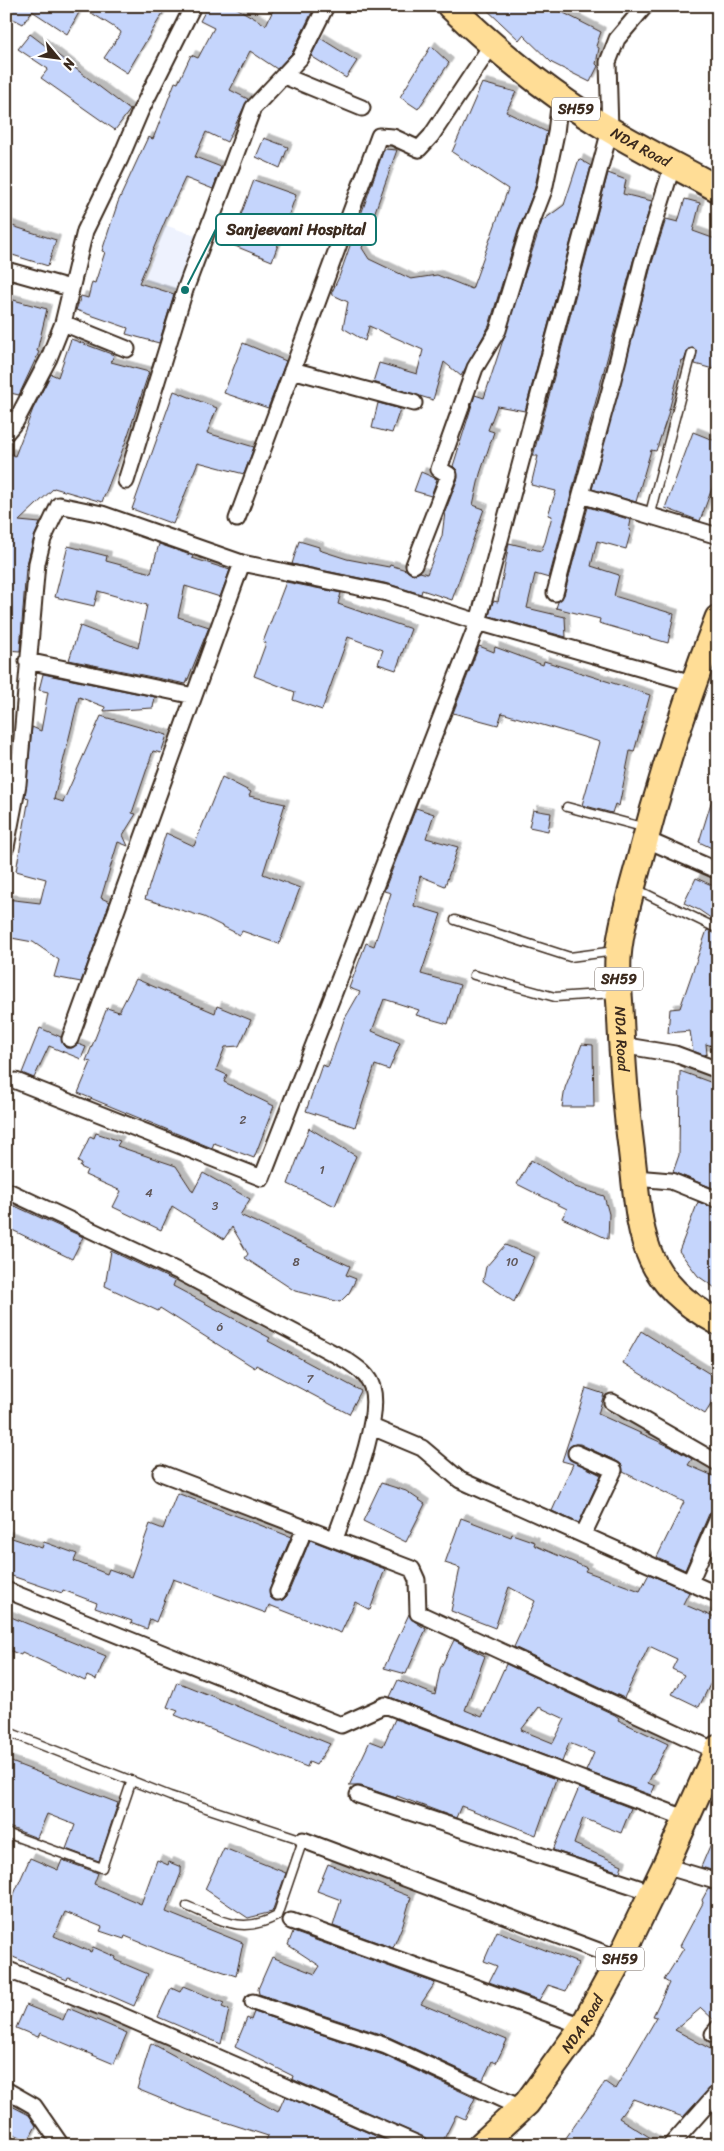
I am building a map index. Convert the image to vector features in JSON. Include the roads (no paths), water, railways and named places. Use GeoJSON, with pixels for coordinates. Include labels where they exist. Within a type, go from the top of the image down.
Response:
{"type":"FeatureCollection","features":[{"type":"Feature","properties":{"kind":"main road","name":"NDA Road"},"geometry":{"type":"LineString","coordinates":[[450,6],[491,46],[560,98],[610,130],[718,189]]}},
{"type":"Feature","properties":{"kind":"main road","name":"NDA Road"},"geometry":{"type":"LineString","coordinates":[[718,618],[692,683],[646,834],[632,887],[619,951],[622,1076],[643,1239],[656,1270],[672,1289],[703,1314],[718,1322]]}},
{"type":"Feature","properties":{"kind":"main road","name":"NDA Road"},"geometry":{"type":"LineString","coordinates":[[481,2145],[521,2108],[554,2069],[583,2026],[620,1958],[665,1866],[685,1818],[711,1783],[717,1749]]}},
{"type":"Feature","properties":{"kind":"street"},"geometry":{"type":"LineString","coordinates":[[126,481],[185,290],[253,108],[300,58],[326,6]]}},
{"type":"Feature","properties":{"kind":"street"},"geometry":{"type":"LineString","coordinates":[[16,1081],[262,1178],[478,622],[610,130],[608,62],[617,39],[644,6]]}},
{"type":"Feature","properties":{"kind":"street"},"geometry":{"type":"LineString","coordinates":[[6,433],[11,419],[49,358],[63,322],[85,231],[189,8]]}},
{"type":"Feature","properties":{"kind":"street"},"geometry":{"type":"LineString","coordinates":[[237,519],[378,136],[393,137],[419,149],[431,136],[491,46]]}},
{"type":"Feature","properties":{"kind":"street"},"geometry":{"type":"LineString","coordinates":[[284,76],[362,108]]}},
{"type":"Feature","properties":{"kind":"street"},"geometry":{"type":"LineString","coordinates":[[414,565],[449,475],[439,469],[475,368],[498,330],[527,234],[544,190],[556,134],[560,98]]}},
{"type":"Feature","properties":{"kind":"street"},"geometry":{"type":"LineString","coordinates":[[555,592],[612,383],[642,263],[673,164]]}},
{"type":"Feature","properties":{"kind":"street"},"geometry":{"type":"LineString","coordinates":[[6,270],[70,288]]}},
{"type":"Feature","properties":{"kind":"street"},"geometry":{"type":"LineString","coordinates":[[63,322],[127,349]]}},
{"type":"Feature","properties":{"kind":"street"},"geometry":{"type":"LineString","coordinates":[[292,370],[414,403]]}},
{"type":"Feature","properties":{"kind":"street"},"geometry":{"type":"LineString","coordinates":[[581,495],[648,517],[718,536]]}},
{"type":"Feature","properties":{"kind":"street"},"geometry":{"type":"LineString","coordinates":[[6,846],[18,784],[27,661],[37,563],[43,539],[59,505],[102,514],[242,563],[387,593],[478,622],[692,683]]}},
{"type":"Feature","properties":{"kind":"street"},"geometry":{"type":"LineString","coordinates":[[70,1039],[242,563]]}},
{"type":"Feature","properties":{"kind":"street"},"geometry":{"type":"LineString","coordinates":[[27,661],[194,696]]}},
{"type":"Feature","properties":{"kind":"street"},"geometry":{"type":"LineString","coordinates":[[646,834],[718,870]]}},
{"type":"Feature","properties":{"kind":"street"},"geometry":{"type":"LineString","coordinates":[[621,1045],[675,1054],[718,1070]]}},
{"type":"Feature","properties":{"kind":"street"},"geometry":{"type":"LineString","coordinates":[[635,1178],[670,1181],[718,1200]]}},
{"type":"Feature","properties":{"kind":"street"},"geometry":{"type":"LineString","coordinates":[[6,1190],[182,1273],[346,1360],[361,1371],[372,1388],[372,1427],[335,1539]]}},
{"type":"Feature","properties":{"kind":"street"},"geometry":{"type":"LineString","coordinates":[[612,1402],[718,1462]]}},
{"type":"Feature","properties":{"kind":"street"},"geometry":{"type":"LineString","coordinates":[[372,1427],[422,1448],[460,1480],[718,1595]]}},
{"type":"Feature","properties":{"kind":"street"},"geometry":{"type":"LineString","coordinates":[[576,1453],[614,1470],[583,1535]]}},
{"type":"Feature","properties":{"kind":"street"},"geometry":{"type":"LineString","coordinates":[[161,1473],[412,1569],[417,1580],[418,1613],[717,1749]]}},
{"type":"Feature","properties":{"kind":"street"},"geometry":{"type":"LineString","coordinates":[[690,1582],[718,1518]]}},
{"type":"Feature","properties":{"kind":"street"},"geometry":{"type":"LineString","coordinates":[[278,1592],[305,1528]]}},
{"type":"Feature","properties":{"kind":"street"},"geometry":{"type":"LineString","coordinates":[[6,1590],[341,1725],[385,1705],[685,1818]]}},
{"type":"Feature","properties":{"kind":"street"},"geometry":{"type":"LineString","coordinates":[[358,1795],[651,1892]]}},
{"type":"Feature","properties":{"kind":"street"},"geometry":{"type":"LineString","coordinates":[[303,1840],[620,1958]]}},
{"type":"Feature","properties":{"kind":"street"},"geometry":{"type":"LineString","coordinates":[[665,1866],[718,1882]]}},
{"type":"Feature","properties":{"kind":"street"},"geometry":{"type":"LineString","coordinates":[[291,1921],[583,2026]]}},
{"type":"Feature","properties":{"kind":"street"},"geometry":{"type":"LineString","coordinates":[[6,1969],[111,2011],[420,2145]]}},
{"type":"Feature","properties":{"kind":"street"},"geometry":{"type":"LineString","coordinates":[[253,2002],[386,2046],[521,2108]]}},
{"type":"Feature","properties":{"kind":"street"},"geometry":{"type":"LineString","coordinates":[[6,2090],[34,2106],[61,2145]]}},
{"type":"Feature","properties":{"kind":"street"},"geometry":{"type":"LineString","coordinates":[[671,2145],[718,2092]]}},
{"type":"Feature","properties":{"kind":"lane"},"geometry":{"type":"LineString","coordinates":[[648,517],[692,353]]}},
{"type":"Feature","properties":{"kind":"lane"},"geometry":{"type":"LineString","coordinates":[[567,808],[646,834]]}},
{"type":"Feature","properties":{"kind":"lane"},"geometry":{"type":"LineString","coordinates":[[632,887],[718,929]]}},
{"type":"Feature","properties":{"kind":"lane"},"geometry":{"type":"LineString","coordinates":[[455,920],[570,957],[619,951]]}},
{"type":"Feature","properties":{"kind":"lane"},"geometry":{"type":"LineString","coordinates":[[474,975],[555,997],[619,992]]}},
{"type":"Feature","properties":{"kind":"lane"},"geometry":{"type":"LineString","coordinates":[[6,1731],[170,1796],[303,1840],[276,1916],[260,1924],[231,1924],[187,1906]]}},
{"type":"Feature","properties":{"kind":"lane"},"geometry":{"type":"LineString","coordinates":[[6,1833],[102,1868],[132,1780]]}},
{"type":"Feature","properties":{"kind":"place","name":"Sanjeevani Hospital"},"geometry":{"type":"Point","coordinates":[185,290]}}]}
